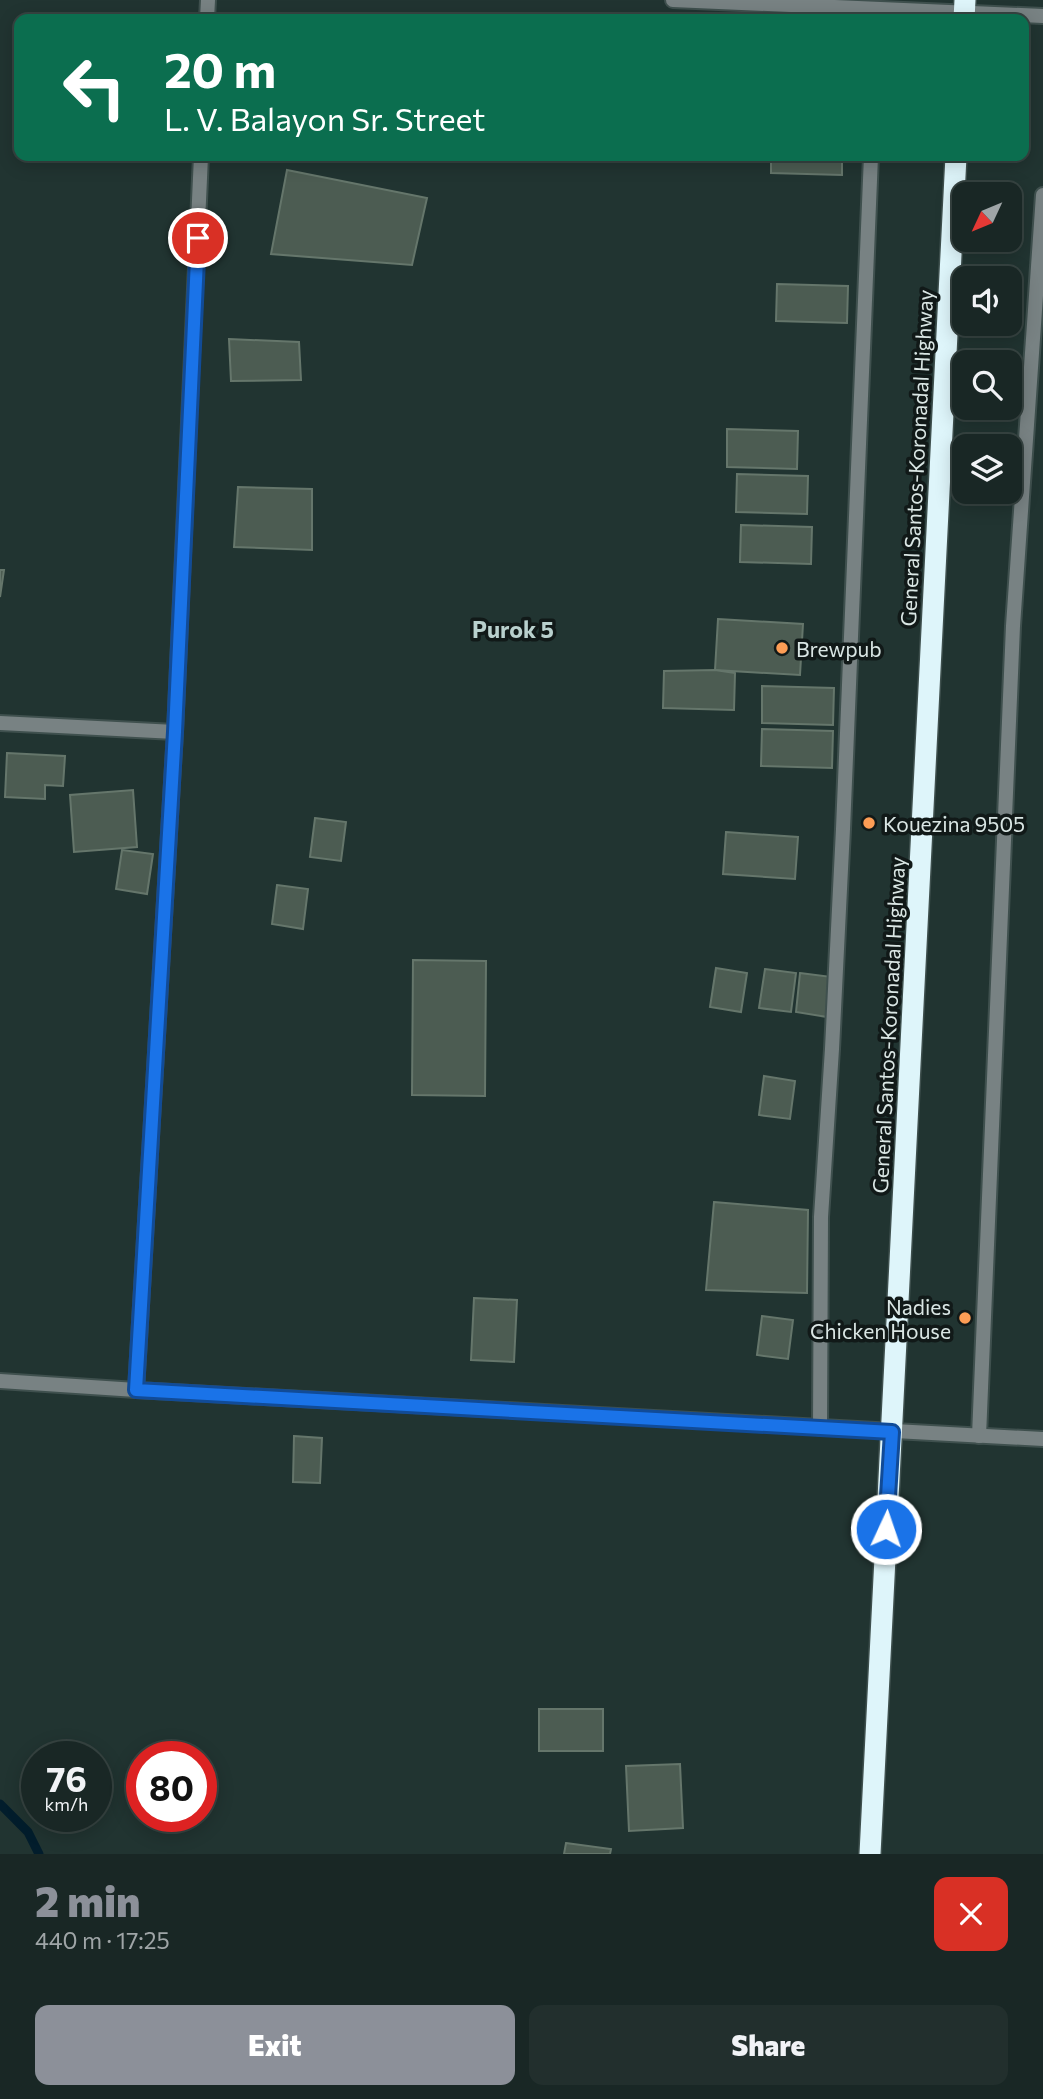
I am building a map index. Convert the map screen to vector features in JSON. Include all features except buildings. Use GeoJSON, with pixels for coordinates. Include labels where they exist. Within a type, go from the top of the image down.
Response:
{"type":"FeatureCollection","features":[{"type":"Feature","properties":{"kind":"highway","name":"General Santos-Koronadal Highway"},"geometry":{"type":"LineString","coordinates":[[870,1854],[956,161]]}},
{"type":"Feature","properties":{"kind":"street"},"geometry":{"type":"LineString","coordinates":[[673,0],[1012,14]]}},
{"type":"Feature","properties":{"kind":"street"},"geometry":{"type":"LineString","coordinates":[[136,1390],[175,732],[201,161]]}},
{"type":"Feature","properties":{"kind":"street"},"geometry":{"type":"LineString","coordinates":[[820,1428],[821,1217],[843,842],[872,161]]}},
{"type":"Feature","properties":{"kind":"street"},"geometry":{"type":"LineString","coordinates":[[979,1436],[1013,626],[1043,195]]}},
{"type":"Feature","properties":{"kind":"street"},"geometry":{"type":"LineString","coordinates":[[0,723],[175,732]]}},
{"type":"Feature","properties":{"kind":"street"},"geometry":{"type":"LineString","coordinates":[[0,1381],[1043,1439]]}},
{"type":"Feature","properties":{"kind":"waterway"},"geometry":{"type":"LineString","coordinates":[[0,1804],[28,1832],[39,1854]]}},
{"type":"Feature","properties":{"kind":"place","name":"Brewpub"},"geometry":{"type":"Point","coordinates":[782,648]}},
{"type":"Feature","properties":{"kind":"place","name":"Kouezina 9505"},"geometry":{"type":"Point","coordinates":[869,823]}},
{"type":"Feature","properties":{"kind":"place","name":"Nadies Chicken House"},"geometry":{"type":"Point","coordinates":[965,1318]}},
{"type":"Feature","properties":{"kind":"district","name":"Purok 5"},"geometry":{"type":"Point","coordinates":[513,629]}},
{"type":"Feature","properties":{"kind":"route"},"geometry":{"type":"LineString","coordinates":[[198,238],[175,732],[136,1390],[892,1432],[886,1529]]}}]}
